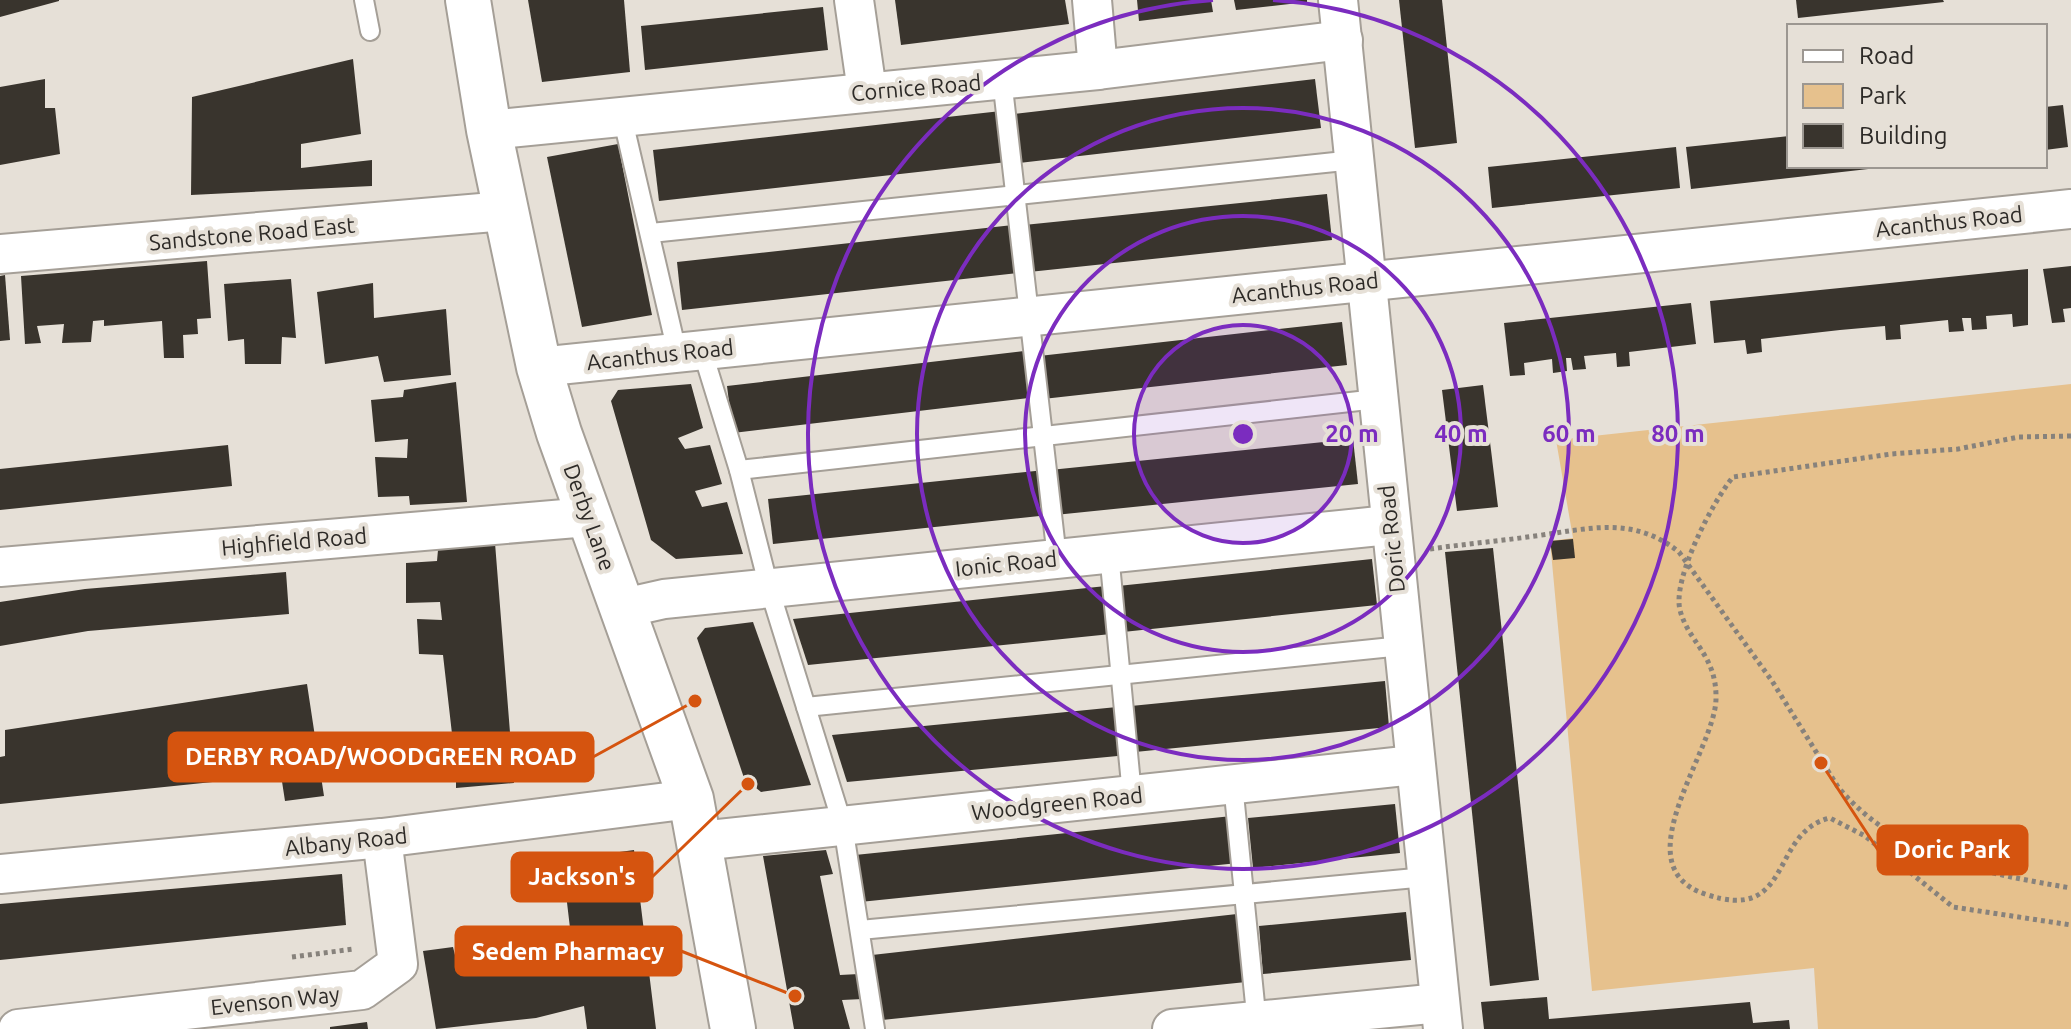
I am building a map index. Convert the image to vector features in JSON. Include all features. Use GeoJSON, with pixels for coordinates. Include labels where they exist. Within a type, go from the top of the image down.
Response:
{"type":"FeatureCollection","features":[{"type":"Feature","properties":{"kind":"street","name":"Derby Lane"},"geometry":{"type":"LineString","coordinates":[[468,0],[489,130],[539,367],[588,517],[624,608],[691,799],[733,1029]]}},
{"type":"Feature","properties":{"kind":"street"},"geometry":{"type":"LineString","coordinates":[[854,0],[867,91]]}},
{"type":"Feature","properties":{"kind":"street"},"geometry":{"type":"LineString","coordinates":[[1092,0],[1098,70]]}},
{"type":"Feature","properties":{"kind":"street","name":"Doric Road"},"geometry":{"type":"LineString","coordinates":[[1338,0],[1442,1016]]}},
{"type":"Feature","properties":{"kind":"street","name":"Cornice Road"},"geometry":{"type":"LineString","coordinates":[[489,130],[1098,70],[1343,40]]}},
{"type":"Feature","properties":{"kind":"street","name":"Acanthus Road"},"geometry":{"type":"LineString","coordinates":[[539,367],[2071,209]]}},
{"type":"Feature","properties":{"kind":"street","name":"Sandstone Road East"},"geometry":{"type":"LineString","coordinates":[[0,254],[505,211]]}},
{"type":"Feature","properties":{"kind":"street","name":"Highfield Road"},"geometry":{"type":"LineString","coordinates":[[0,567],[588,517]]}},
{"type":"Feature","properties":{"kind":"street","name":"Ionic Road"},"geometry":{"type":"LineString","coordinates":[[624,608],[664,599],[1109,553],[1391,540]]}},
{"type":"Feature","properties":{"kind":"street","name":"Woodgreen Road"},"geometry":{"type":"LineString","coordinates":[[700,841],[1414,765]]}},
{"type":"Feature","properties":{"kind":"street","name":"Albany Road"},"geometry":{"type":"LineString","coordinates":[[0,874],[382,838],[691,799]]}},
{"type":"Feature","properties":{"kind":"street","name":"Evenson Way"},"geometry":{"type":"LineString","coordinates":[[18,1029],[362,990],[398,964],[382,838]]}},
{"type":"Feature","properties":{"kind":"street"},"geometry":{"type":"LineString","coordinates":[[1172,1029],[1442,1016]]}},
{"type":"Feature","properties":{"kind":"lane"},"geometry":{"type":"LineString","coordinates":[[364,0],[370,31]]}},
{"type":"Feature","properties":{"kind":"lane"},"geometry":{"type":"LineString","coordinates":[[1002,79],[1057,558]]}},
{"type":"Feature","properties":{"kind":"lane"},"geometry":{"type":"LineString","coordinates":[[622,116],[651,233],[690,351],[739,470],[769,588],[843,826],[875,1029]]}},
{"type":"Feature","properties":{"kind":"lane"},"geometry":{"type":"LineString","coordinates":[[651,233],[1354,160]]}},
{"type":"Feature","properties":{"kind":"lane"},"geometry":{"type":"LineString","coordinates":[[739,470],[1377,399]]}},
{"type":"Feature","properties":{"kind":"lane"},"geometry":{"type":"LineString","coordinates":[[1109,553],[1132,795]]}},
{"type":"Feature","properties":{"kind":"lane"},"geometry":{"type":"LineString","coordinates":[[806,707],[1402,646]]}},
{"type":"Feature","properties":{"kind":"lane"},"geometry":{"type":"LineString","coordinates":[[1233,784],[1257,1025]]}},
{"type":"Feature","properties":{"kind":"lane"},"geometry":{"type":"LineString","coordinates":[[860,930],[1426,877]]}},
{"type":"Feature","properties":{"kind":"path"},"geometry":{"type":"LineString","coordinates":[[2071,436],[2019,437],[1958,449],[1891,454],[1733,477],[1722,490],[1680,580],[1680,611],[1708,660],[1716,697],[1706,744],[1675,809],[1671,851],[1675,870],[1689,886],[1724,899],[1755,897],[1776,881],[1796,838],[1807,827],[1830,818],[1865,836],[1953,907],[2071,925]]}},
{"type":"Feature","properties":{"kind":"path"},"geometry":{"type":"LineString","coordinates":[[1391,540],[1539,536],[1571,528],[1613,525],[1667,542],[1688,564],[1736,629],[1838,787],[1857,810],[1910,847],[1954,864],[2071,888]]}},
{"type":"Feature","properties":{"kind":"path"},"geometry":{"type":"LineString","coordinates":[[282,958],[359,948]]}},
{"type":"Feature","properties":{"kind":"green space"},"geometry":{"type":"Polygon","coordinates":[[[2071,384],[2071,1029],[1818,1029],[1814,968],[1592,991],[1550,541],[1573,538],[1556,440],[2071,384]]]}},
{"type":"Feature","properties":{"kind":"building"},"geometry":{"type":"Polygon","coordinates":[[[0,0],[59,0],[59,1],[0,17],[0,0]]]}},
{"type":"Feature","properties":{"kind":"building"},"geometry":{"type":"Polygon","coordinates":[[[528,0],[624,0],[630,72],[542,82],[528,0]]]}},
{"type":"Feature","properties":{"kind":"building"},"geometry":{"type":"Polygon","coordinates":[[[895,0],[1065,0],[1069,24],[901,45],[895,0]]]}},
{"type":"Feature","properties":{"kind":"building"},"geometry":{"type":"Polygon","coordinates":[[[1137,0],[1211,0],[1213,12],[1139,21],[1137,0]]]}},
{"type":"Feature","properties":{"kind":"building"},"geometry":{"type":"Polygon","coordinates":[[[1234,0],[1307,0],[1307,2],[1236,10],[1234,0]]]}},
{"type":"Feature","properties":{"kind":"building"},"geometry":{"type":"Polygon","coordinates":[[[1399,0],[1442,0],[1457,143],[1415,148],[1399,0]]]}},
{"type":"Feature","properties":{"kind":"building"},"geometry":{"type":"Polygon","coordinates":[[[1796,0],[1943,0],[1944,2],[1798,18],[1796,0]]]}},
{"type":"Feature","properties":{"kind":"building"},"geometry":{"type":"Polygon","coordinates":[[[823,7],[828,50],[645,70],[641,26],[823,7]]]}},
{"type":"Feature","properties":{"kind":"building"},"geometry":{"type":"Polygon","coordinates":[[[353,59],[361,134],[301,144],[301,168],[372,160],[372,186],[191,195],[192,97],[353,59]]]}},
{"type":"Feature","properties":{"kind":"building"},"geometry":{"type":"Polygon","coordinates":[[[45,79],[45,108],[55,108],[60,154],[0,165],[0,87],[45,79]]]}},
{"type":"Feature","properties":{"kind":"building"},"geometry":{"type":"Polygon","coordinates":[[[1315,79],[1321,128],[1019,163],[1013,114],[1315,79]]]}},
{"type":"Feature","properties":{"kind":"building"},"geometry":{"type":"Polygon","coordinates":[[[2063,105],[2068,147],[2047,150],[2047,107],[2063,105]]]}},
{"type":"Feature","properties":{"kind":"building"},"geometry":{"type":"Polygon","coordinates":[[[1001,111],[1007,162],[659,201],[653,150],[1001,111]]]}},
{"type":"Feature","properties":{"kind":"building"},"geometry":{"type":"Polygon","coordinates":[[[1787,136],[1787,168],[1877,168],[1691,189],[1686,147],[1787,136]]]}},
{"type":"Feature","properties":{"kind":"building"},"geometry":{"type":"Polygon","coordinates":[[[618,144],[652,315],[582,327],[547,157],[618,144]]]}},
{"type":"Feature","properties":{"kind":"building"},"geometry":{"type":"Polygon","coordinates":[[[1676,147],[1680,188],[1492,208],[1488,167],[1676,147]]]}},
{"type":"Feature","properties":{"kind":"building"},"geometry":{"type":"Polygon","coordinates":[[[1327,194],[1332,240],[1029,272],[1024,225],[1327,194]]]}},
{"type":"Feature","properties":{"kind":"building"},"geometry":{"type":"Polygon","coordinates":[[[1013,225],[1018,273],[682,310],[677,262],[1013,225]]]}},
{"type":"Feature","properties":{"kind":"building"},"geometry":{"type":"Polygon","coordinates":[[[207,261],[211,318],[197,319],[198,334],[183,335],[184,358],[164,358],[162,321],[104,326],[104,320],[93,321],[91,342],[62,343],[64,324],[37,326],[41,343],[25,344],[21,276],[207,261]]]}},
{"type":"Feature","properties":{"kind":"building"},"geometry":{"type":"Polygon","coordinates":[[[2071,266],[2071,308],[2063,309],[2065,322],[2052,323],[2043,269],[2071,266]]]}},
{"type":"Feature","properties":{"kind":"building"},"geometry":{"type":"Polygon","coordinates":[[[2028,269],[2028,325],[2013,327],[2012,314],[1986,316],[1987,329],[1972,330],[1971,318],[1962,318],[1964,331],[1949,332],[1948,320],[1900,325],[1901,339],[1886,340],[1885,326],[1840,330],[1761,339],[1762,352],[1747,354],[1745,340],[1714,343],[1710,301],[2028,269]]]}},
{"type":"Feature","properties":{"kind":"building"},"geometry":{"type":"Polygon","coordinates":[[[5,275],[10,340],[0,341],[0,276],[5,275]]]}},
{"type":"Feature","properties":{"kind":"building"},"geometry":{"type":"Polygon","coordinates":[[[291,279],[296,338],[282,337],[281,364],[245,364],[244,339],[228,341],[224,284],[291,279]]]}},
{"type":"Feature","properties":{"kind":"building"},"geometry":{"type":"Polygon","coordinates":[[[373,283],[374,318],[446,309],[451,375],[384,382],[378,356],[325,364],[317,292],[373,283]]]}},
{"type":"Feature","properties":{"kind":"building"},"geometry":{"type":"Polygon","coordinates":[[[1691,303],[1696,344],[1629,352],[1630,366],[1617,367],[1616,353],[1584,356],[1586,369],[1573,370],[1571,358],[1566,358],[1567,371],[1553,373],[1552,359],[1524,363],[1525,375],[1510,376],[1504,323],[1691,303]]]}},
{"type":"Feature","properties":{"kind":"building"},"geometry":{"type":"Polygon","coordinates":[[[1342,322],[1347,365],[1043,399],[1039,356],[1342,322]]]}},
{"type":"Feature","properties":{"kind":"building"},"geometry":{"type":"Polygon","coordinates":[[[1032,350],[1037,397],[733,433],[727,386],[1032,350]]]}},
{"type":"Feature","properties":{"kind":"building"},"geometry":{"type":"Polygon","coordinates":[[[456,382],[467,502],[410,505],[409,496],[378,497],[375,457],[407,458],[408,439],[375,442],[371,400],[403,397],[404,390],[456,382]]]}},
{"type":"Feature","properties":{"kind":"building"},"geometry":{"type":"Polygon","coordinates":[[[691,384],[703,428],[678,438],[685,449],[710,445],[722,484],[695,491],[702,507],[727,502],[743,554],[676,559],[651,540],[611,401],[618,390],[691,384]]]}},
{"type":"Feature","properties":{"kind":"building"},"geometry":{"type":"Polygon","coordinates":[[[1483,385],[1498,507],[1457,511],[1442,390],[1483,385]]]}},
{"type":"Feature","properties":{"kind":"building"},"geometry":{"type":"Polygon","coordinates":[[[1353,439],[1358,484],[1055,515],[1050,470],[1353,439]]]}},
{"type":"Feature","properties":{"kind":"building"},"geometry":{"type":"Polygon","coordinates":[[[228,445],[232,486],[0,510],[0,469],[228,445]]]}},
{"type":"Feature","properties":{"kind":"building"},"geometry":{"type":"Polygon","coordinates":[[[1045,470],[1049,515],[773,544],[768,499],[1045,470]]]}},
{"type":"Feature","properties":{"kind":"building"},"geometry":{"type":"Polygon","coordinates":[[[1573,539],[1575,558],[1553,560],[1550,541],[1573,539]]]}},
{"type":"Feature","properties":{"kind":"building"},"geometry":{"type":"Polygon","coordinates":[[[495,543],[514,783],[456,788],[456,780],[435,779],[436,761],[455,760],[443,655],[419,654],[417,619],[442,620],[440,602],[406,603],[406,563],[437,561],[438,550],[495,543]]]}},
{"type":"Feature","properties":{"kind":"building"},"geometry":{"type":"Polygon","coordinates":[[[1493,548],[1539,980],[1490,986],[1445,552],[1493,548]]]}},
{"type":"Feature","properties":{"kind":"building"},"geometry":{"type":"Polygon","coordinates":[[[1372,559],[1377,605],[1123,632],[1118,586],[1372,559]]]}},
{"type":"Feature","properties":{"kind":"building"},"geometry":{"type":"Polygon","coordinates":[[[286,572],[289,614],[88,631],[0,646],[0,602],[85,589],[286,572]]]}},
{"type":"Feature","properties":{"kind":"building"},"geometry":{"type":"Polygon","coordinates":[[[1106,586],[1111,634],[808,665],[793,619],[1106,586]]]}},
{"type":"Feature","properties":{"kind":"building"},"geometry":{"type":"Polygon","coordinates":[[[753,622],[811,785],[761,792],[744,778],[697,638],[705,628],[753,622]]]}},
{"type":"Feature","properties":{"kind":"building"},"geometry":{"type":"Polygon","coordinates":[[[1385,681],[1389,727],[1135,752],[1131,706],[1385,681]]]}},
{"type":"Feature","properties":{"kind":"building"},"geometry":{"type":"Polygon","coordinates":[[[307,684],[324,796],[285,801],[281,775],[0,804],[0,757],[5,756],[5,730],[307,684]]]}},
{"type":"Feature","properties":{"kind":"building"},"geometry":{"type":"Polygon","coordinates":[[[1117,707],[1128,755],[847,782],[832,735],[1117,707]]]}},
{"type":"Feature","properties":{"kind":"building"},"geometry":{"type":"Polygon","coordinates":[[[1395,804],[1400,853],[1253,868],[1248,818],[1395,804]]]}},
{"type":"Feature","properties":{"kind":"building"},"geometry":{"type":"Polygon","coordinates":[[[1232,816],[1238,863],[860,902],[855,855],[1232,816]]]}},
{"type":"Feature","properties":{"kind":"building"},"geometry":{"type":"Polygon","coordinates":[[[634,850],[656,1029],[587,1029],[584,1006],[536,1018],[436,1029],[423,951],[453,947],[456,959],[572,945],[562,860],[634,850]]]}},
{"type":"Feature","properties":{"kind":"building"},"geometry":{"type":"Polygon","coordinates":[[[826,850],[833,874],[820,876],[840,975],[859,974],[863,999],[842,1000],[850,1029],[794,1029],[763,856],[826,850]]]}},
{"type":"Feature","properties":{"kind":"building"},"geometry":{"type":"Polygon","coordinates":[[[342,874],[346,925],[0,960],[0,904],[342,874]]]}},
{"type":"Feature","properties":{"kind":"building"},"geometry":{"type":"Polygon","coordinates":[[[1406,912],[1411,960],[1263,974],[1259,926],[1406,912]]]}},
{"type":"Feature","properties":{"kind":"building"},"geometry":{"type":"Polygon","coordinates":[[[1237,914],[1246,982],[882,1020],[872,955],[1237,914]]]}},
{"type":"Feature","properties":{"kind":"building"},"geometry":{"type":"Polygon","coordinates":[[[1547,997],[1549,1019],[1750,1002],[1753,1023],[1789,1020],[1790,1029],[1484,1029],[1481,1002],[1547,997]]]}},
{"type":"Feature","properties":{"kind":"building"},"geometry":{"type":"Polygon","coordinates":[[[367,1022],[368,1029],[330,1029],[330,1027],[367,1022]]]}},
{"type":"Feature","properties":{"kind":"place","name":"DERBY ROAD/WOODGREEN ROAD"},"geometry":{"type":"Point","coordinates":[695,701]}},
{"type":"Feature","properties":{"kind":"place","name":"Doric Park"},"geometry":{"type":"Point","coordinates":[1821,763]}},
{"type":"Feature","properties":{"kind":"place","name":"Jackson's"},"geometry":{"type":"Point","coordinates":[748,784]}},
{"type":"Feature","properties":{"kind":"place","name":"Sedem Pharmacy"},"geometry":{"type":"Point","coordinates":[795,996]}}]}
